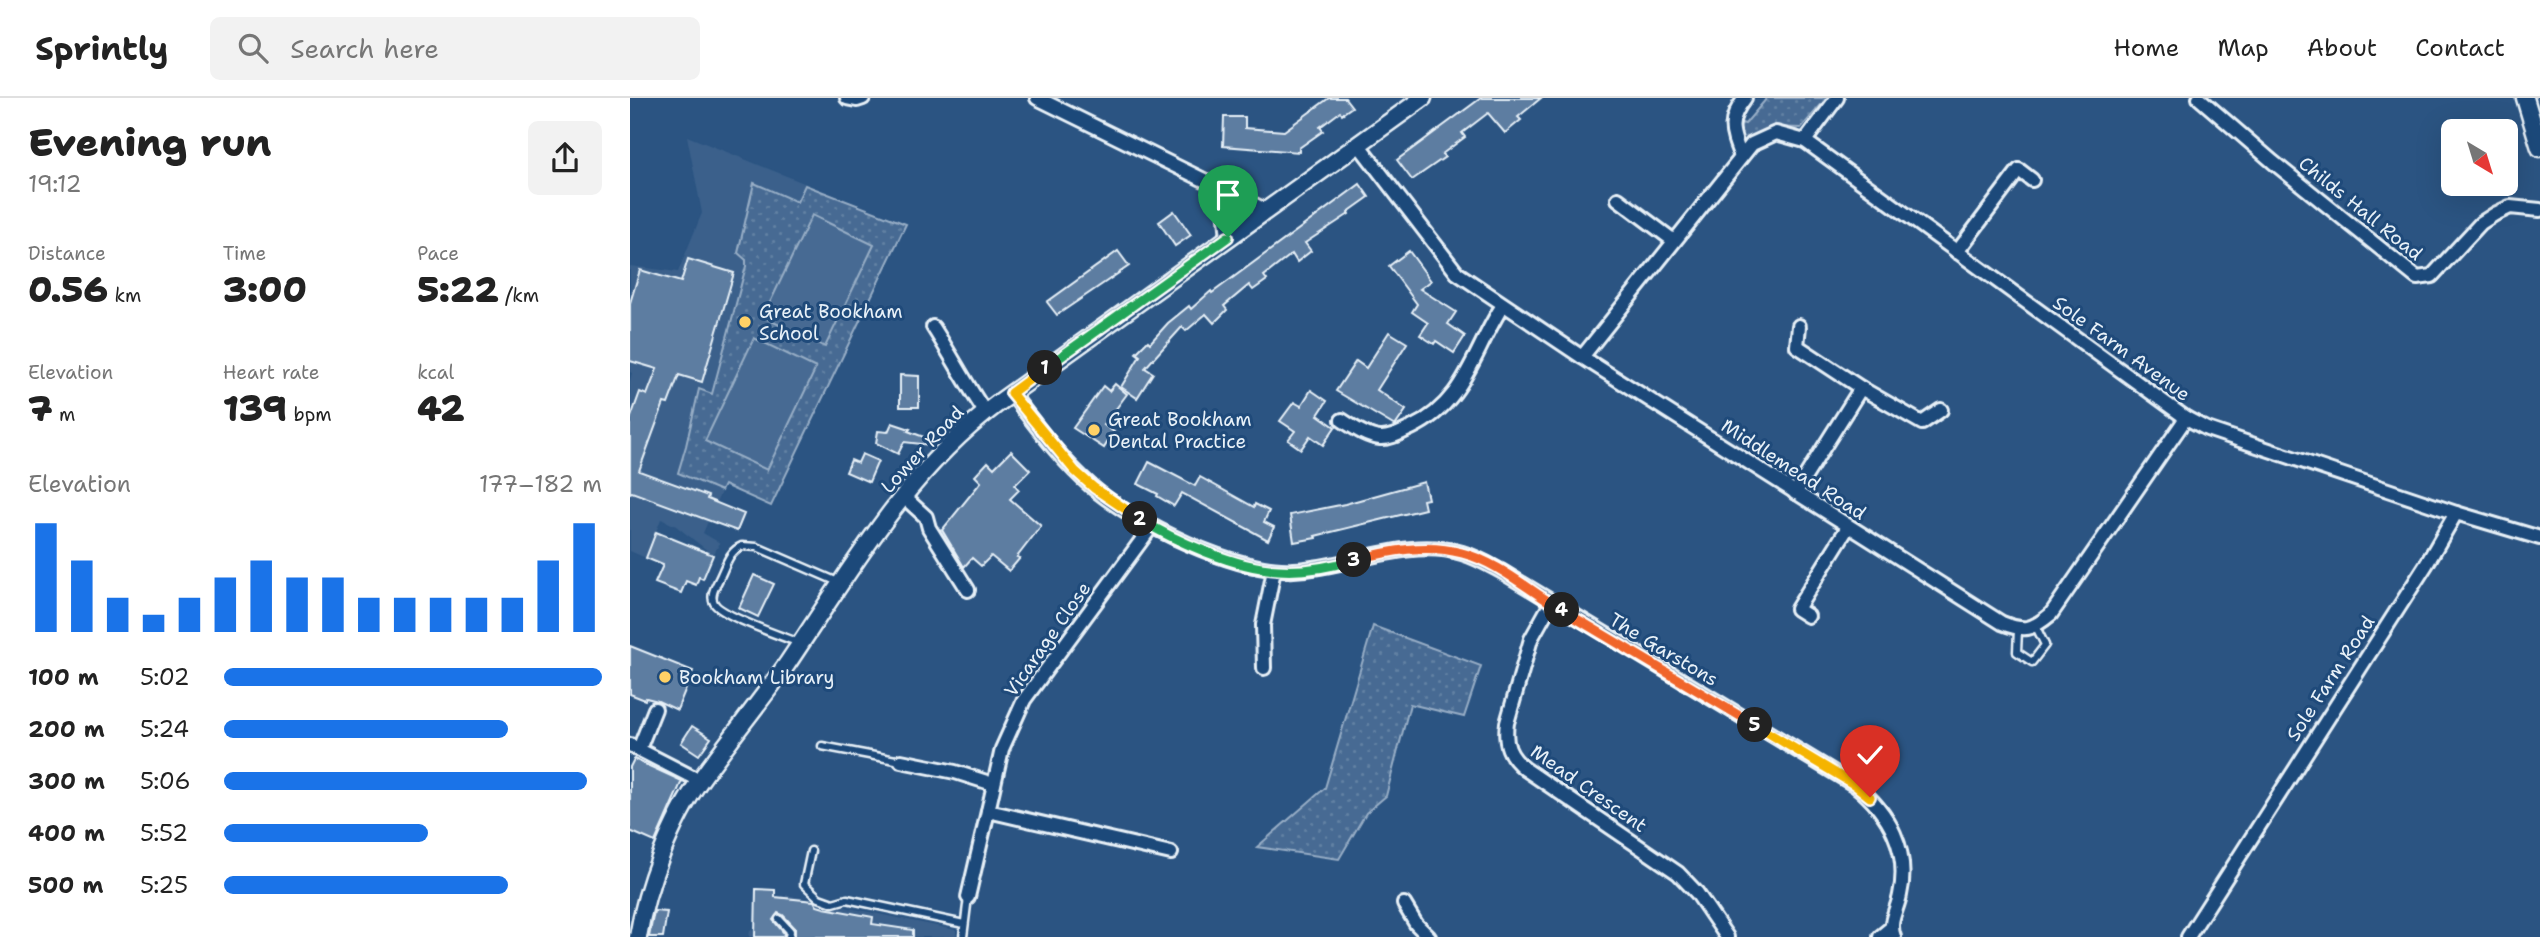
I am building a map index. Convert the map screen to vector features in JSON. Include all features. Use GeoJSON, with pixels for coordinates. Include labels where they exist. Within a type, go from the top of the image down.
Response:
{"type":"FeatureCollection","features":[{"type":"Feature","properties":{"kind":"street"},"geometry":{"type":"LineString","coordinates":[[846,98],[863,98]]}},
{"type":"Feature","properties":{"kind":"street"},"geometry":{"type":"LineString","coordinates":[[1037,98],[1265,210]]}},
{"type":"Feature","properties":{"kind":"street","name":"Lower Road"},"geometry":{"type":"LineString","coordinates":[[638,937],[657,868],[671,834],[700,781],[754,711],[861,550],[948,446],[985,412],[1423,98]]}},
{"type":"Feature","properties":{"kind":"street"},"geometry":{"type":"LineString","coordinates":[[1741,157],[1732,134],[1733,114],[1745,98]]}},
{"type":"Feature","properties":{"kind":"street"},"geometry":{"type":"LineString","coordinates":[[1805,141],[1837,98]]}},
{"type":"Feature","properties":{"kind":"street","name":"Childs Hall Road"},"geometry":{"type":"LineString","coordinates":[[2199,98],[2273,162],[2417,278],[2431,276],[2481,223],[2495,214],[2511,207],[2540,210]]}},
{"type":"Feature","properties":{"kind":"street"},"geometry":{"type":"LineString","coordinates":[[2525,98],[2540,148]]}},
{"type":"Feature","properties":{"kind":"street","name":"Sole Farm Avenue"},"geometry":{"type":"LineString","coordinates":[[1582,357],[1752,144],[1776,133],[1805,141],[2186,418],[2207,429],[2456,513]]}},
{"type":"Feature","properties":{"kind":"street","name":"Middlemead Road"},"geometry":{"type":"LineString","coordinates":[[1358,144],[1457,273],[1582,357],[1847,527],[2001,623],[2018,630]]}},
{"type":"Feature","properties":{"kind":"street"},"geometry":{"type":"LineString","coordinates":[[1957,252],[2019,170],[2032,180]]}},
{"type":"Feature","properties":{"kind":"street"},"geometry":{"type":"LineString","coordinates":[[1223,189],[1228,237]]}},
{"type":"Feature","properties":{"kind":"street"},"geometry":{"type":"LineString","coordinates":[[1618,199],[1674,241]]}},
{"type":"Feature","properties":{"kind":"street"},"geometry":{"type":"LineString","coordinates":[[1342,420],[1380,438],[1393,436],[1422,423],[1458,390],[1503,305]]}},
{"type":"Feature","properties":{"kind":"street"},"geometry":{"type":"LineString","coordinates":[[1799,326],[1797,346],[1861,387],[1922,423],[1941,410]]}},
{"type":"Feature","properties":{"kind":"street"},"geometry":{"type":"LineString","coordinates":[[933,327],[950,353],[960,376],[985,412]]}},
{"type":"Feature","properties":{"kind":"street"},"geometry":{"type":"LineString","coordinates":[[1796,493],[1861,387]]}},
{"type":"Feature","properties":{"kind":"street","name":"The Garstons"},"geometry":{"type":"LineString","coordinates":[[1011,393],[1058,453],[1084,480],[1152,526],[1200,549],[1274,570],[1338,564],[1404,549],[1445,549],[1479,559],[1855,785],[1870,797],[1884,814],[1895,832],[1901,853],[1903,874],[1893,932]]}},
{"type":"Feature","properties":{"kind":"street"},"geometry":{"type":"LineString","coordinates":[[2018,630],[2036,627],[2051,614],[2186,418]]}},
{"type":"Feature","properties":{"kind":"street"},"geometry":{"type":"LineString","coordinates":[[904,497],[926,517],[929,528],[968,590]]}},
{"type":"Feature","properties":{"kind":"street"},"geometry":{"type":"LineString","coordinates":[[2456,513],[2540,538]]}},
{"type":"Feature","properties":{"kind":"street","name":"Sole Farm Road"},"geometry":{"type":"LineString","coordinates":[[2188,937],[2456,513]]}},
{"type":"Feature","properties":{"kind":"street","name":"Vicarage Close"},"geometry":{"type":"LineString","coordinates":[[968,897],[1002,749],[1024,700],[1152,526]]}},
{"type":"Feature","properties":{"kind":"street"},"geometry":{"type":"LineString","coordinates":[[1808,616],[1797,609],[1847,527]]}},
{"type":"Feature","properties":{"kind":"street"},"geometry":{"type":"LineString","coordinates":[[1264,668],[1263,625],[1274,570]]}},
{"type":"Feature","properties":{"kind":"street","name":"Mead Crescent"},"geometry":{"type":"LineString","coordinates":[[1551,603],[1531,639],[1507,723],[1507,749],[1525,769],[1678,873],[1697,893],[1727,937]]}},
{"type":"Feature","properties":{"kind":"street"},"geometry":{"type":"LineString","coordinates":[[656,709],[635,747],[700,781]]}},
{"type":"Feature","properties":{"kind":"street"},"geometry":{"type":"LineString","coordinates":[[901,761],[956,772],[993,784]]}},
{"type":"Feature","properties":{"kind":"street"},"geometry":{"type":"LineString","coordinates":[[988,811],[1171,853]]}},
{"type":"Feature","properties":{"kind":"street"},"geometry":{"type":"LineString","coordinates":[[1404,904],[1416,924],[1429,937]]}},
{"type":"Feature","properties":{"kind":"street"},"geometry":{"type":"LineString","coordinates":[[1880,937],[1893,932]]}},
{"type":"Feature","properties":{"kind":"lane"},"geometry":{"type":"LineString","coordinates":[[800,643],[724,613],[713,603],[714,589],[731,554],[742,546],[757,547],[840,583]]}},
{"type":"Feature","properties":{"kind":"lane"},"geometry":{"type":"LineString","coordinates":[[2018,630],[2017,652],[2032,663],[2045,645],[2036,627]]}},
{"type":"Feature","properties":{"kind":"lane"},"geometry":{"type":"LineString","coordinates":[[822,746],[901,761]]}},
{"type":"Feature","properties":{"kind":"lane"},"geometry":{"type":"LineString","coordinates":[[811,851],[803,884],[819,898],[834,903],[847,899],[964,924]]}},
{"type":"Feature","properties":{"kind":"lane"},"geometry":{"type":"LineString","coordinates":[[963,937],[968,897]]}},
{"type":"Feature","properties":{"kind":"lane"},"geometry":{"type":"LineString","coordinates":[[779,919],[790,931],[789,937]]}},
{"type":"Feature","properties":{"kind":"shaded area"},"geometry":{"type":"Polygon","coordinates":[[[1767,98],[1827,98],[1801,128],[1770,127],[1745,142],[1738,133],[1742,123],[1745,124],[1767,98]]]}},
{"type":"Feature","properties":{"kind":"shaded area","name":"Great Bookham School"},"geometry":{"type":"Polygon","coordinates":[[[687,136],[906,224],[771,506],[724,485],[703,533],[720,543],[713,555],[676,526],[661,519],[646,558],[630,551],[630,266],[678,272],[702,213],[687,136]]]}},
{"type":"Feature","properties":{"kind":"shaded area"},"geometry":{"type":"Polygon","coordinates":[[[754,183],[797,202],[805,185],[906,224],[771,506],[724,485],[721,491],[678,473],[699,389],[712,394],[746,266],[746,260],[738,253],[754,183]]]}},
{"type":"Feature","properties":{"kind":"shaded area"},"geometry":{"type":"Polygon","coordinates":[[[812,215],[874,245],[825,347],[763,317],[812,215]]]}},
{"type":"Feature","properties":{"kind":"shaded area"},"geometry":{"type":"Polygon","coordinates":[[[754,338],[816,368],[767,470],[705,441],[754,338]]]}},
{"type":"Feature","properties":{"kind":"shaded area"},"geometry":{"type":"Polygon","coordinates":[[[1373,626],[1481,666],[1464,717],[1410,704],[1386,796],[1366,813],[1339,859],[1257,847],[1325,788],[1373,626]]]}},
{"type":"Feature","properties":{"kind":"shaded area"},"geometry":{"type":"Polygon","coordinates":[[[786,895],[956,930],[956,937],[749,937],[750,930],[782,931],[786,895]]]}},
{"type":"Feature","properties":{"kind":"building"},"geometry":{"type":"Polygon","coordinates":[[[1329,98],[1345,98],[1352,107],[1342,114],[1340,112],[1320,127],[1323,131],[1299,148],[1299,152],[1223,146],[1224,117],[1245,117],[1245,128],[1284,131],[1329,98]]]}},
{"type":"Feature","properties":{"kind":"building"},"geometry":{"type":"Polygon","coordinates":[[[1481,98],[1541,98],[1518,117],[1521,120],[1505,133],[1488,113],[1462,133],[1465,137],[1442,154],[1445,157],[1412,180],[1397,160],[1481,98]]]}},
{"type":"Feature","properties":{"kind":"building"},"geometry":{"type":"Polygon","coordinates":[[[1360,184],[1369,197],[1348,212],[1349,214],[1305,243],[1311,251],[1297,262],[1292,254],[1264,276],[1267,280],[1253,290],[1249,285],[1224,306],[1227,310],[1214,323],[1206,314],[1186,331],[1182,327],[1145,368],[1153,373],[1137,398],[1121,387],[1140,356],[1136,353],[1148,341],[1150,343],[1168,323],[1189,306],[1191,309],[1211,291],[1212,293],[1360,184]]]}},
{"type":"Feature","properties":{"kind":"building"},"geometry":{"type":"Polygon","coordinates":[[[1174,211],[1191,235],[1175,246],[1159,222],[1174,211]]]}},
{"type":"Feature","properties":{"kind":"building"},"geometry":{"type":"Polygon","coordinates":[[[1118,251],[1129,266],[1057,315],[1047,302],[1118,251]]]}},
{"type":"Feature","properties":{"kind":"building"},"geometry":{"type":"Polygon","coordinates":[[[1409,251],[1431,281],[1420,289],[1456,312],[1448,324],[1465,336],[1454,353],[1436,341],[1434,344],[1420,335],[1428,323],[1412,312],[1417,304],[1389,266],[1409,251]]]}},
{"type":"Feature","properties":{"kind":"building"},"geometry":{"type":"Polygon","coordinates":[[[688,259],[734,273],[702,382],[679,375],[668,404],[664,403],[639,471],[708,496],[707,499],[744,514],[737,531],[630,493],[630,420],[640,392],[647,395],[657,369],[630,361],[630,303],[640,270],[681,282],[688,259]]]}},
{"type":"Feature","properties":{"kind":"building"},"geometry":{"type":"Polygon","coordinates":[[[1389,332],[1407,343],[1377,390],[1406,410],[1395,426],[1336,391],[1356,361],[1366,368],[1389,332]]]}},
{"type":"Feature","properties":{"kind":"building"},"geometry":{"type":"Polygon","coordinates":[[[900,375],[919,376],[919,407],[900,407],[900,375]]]}},
{"type":"Feature","properties":{"kind":"building"},"geometry":{"type":"Polygon","coordinates":[[[1115,384],[1127,394],[1104,425],[1114,432],[1104,448],[1073,428],[1103,386],[1109,391],[1115,384]]]}},
{"type":"Feature","properties":{"kind":"building"},"geometry":{"type":"Polygon","coordinates":[[[1311,390],[1327,401],[1318,415],[1335,427],[1323,445],[1310,436],[1301,449],[1288,440],[1295,431],[1280,421],[1294,402],[1301,406],[1311,390]]]}},
{"type":"Feature","properties":{"kind":"building"},"geometry":{"type":"Polygon","coordinates":[[[892,423],[932,440],[930,445],[904,442],[898,454],[876,443],[878,431],[888,432],[892,423]]]}},
{"type":"Feature","properties":{"kind":"building"},"geometry":{"type":"Polygon","coordinates":[[[1011,451],[1030,470],[1015,485],[1019,490],[1010,499],[1041,526],[1009,571],[991,556],[981,566],[972,558],[964,567],[942,530],[981,482],[975,476],[988,462],[994,468],[1011,451]]]}},
{"type":"Feature","properties":{"kind":"building"},"geometry":{"type":"Polygon","coordinates":[[[862,454],[878,461],[869,482],[846,472],[851,460],[858,463],[862,454]]]}},
{"type":"Feature","properties":{"kind":"building"},"geometry":{"type":"Polygon","coordinates":[[[1149,462],[1195,486],[1200,477],[1254,507],[1255,504],[1269,511],[1264,522],[1274,527],[1268,540],[1182,493],[1174,506],[1138,484],[1149,462]]]}},
{"type":"Feature","properties":{"kind":"building"},"geometry":{"type":"Polygon","coordinates":[[[1424,482],[1428,499],[1423,500],[1425,509],[1294,542],[1290,515],[1345,504],[1424,482]]]}},
{"type":"Feature","properties":{"kind":"building"},"geometry":{"type":"Polygon","coordinates":[[[656,532],[713,555],[703,579],[699,577],[696,585],[686,581],[681,593],[655,583],[663,565],[646,558],[656,532]]]}},
{"type":"Feature","properties":{"kind":"building"},"geometry":{"type":"Polygon","coordinates":[[[754,575],[774,584],[758,617],[739,608],[754,575]]]}},
{"type":"Feature","properties":{"kind":"building"},"geometry":{"type":"Polygon","coordinates":[[[630,646],[693,671],[677,710],[658,701],[645,700],[630,694],[630,646]]]}},
{"type":"Feature","properties":{"kind":"building"},"geometry":{"type":"Polygon","coordinates":[[[692,726],[711,738],[699,755],[681,743],[692,726]]]}},
{"type":"Feature","properties":{"kind":"building"},"geometry":{"type":"Polygon","coordinates":[[[634,759],[682,781],[655,842],[630,831],[630,767],[634,759]]]}},
{"type":"Feature","properties":{"kind":"building"},"geometry":{"type":"Polygon","coordinates":[[[756,889],[775,890],[775,897],[814,901],[817,906],[824,908],[873,917],[872,924],[913,930],[913,937],[795,937],[795,928],[778,913],[773,920],[784,933],[783,937],[755,937],[756,889]]]}},
{"type":"Feature","properties":{"kind":"building"},"geometry":{"type":"Polygon","coordinates":[[[654,911],[667,912],[663,937],[649,937],[654,911]]]}},
{"type":"Feature","properties":{"kind":"place","name":"Great Bookham School"},"geometry":{"type":"Point","coordinates":[745,322]}},
{"type":"Feature","properties":{"kind":"place","name":"Great Bookham Dental Practice"},"geometry":{"type":"Point","coordinates":[1094,430]}},
{"type":"Feature","properties":{"kind":"place","name":"Bookham Library"},"geometry":{"type":"Point","coordinates":[665,677]}},
{"type":"Feature","properties":{"kind":"route"},"geometry":{"type":"LineString","coordinates":[[1228,237],[1011,393],[1058,453],[1094,488],[1152,526],[1200,549],[1274,570],[1338,564],[1404,549],[1445,549],[1479,559],[1855,785],[1870,797]]}}]}
